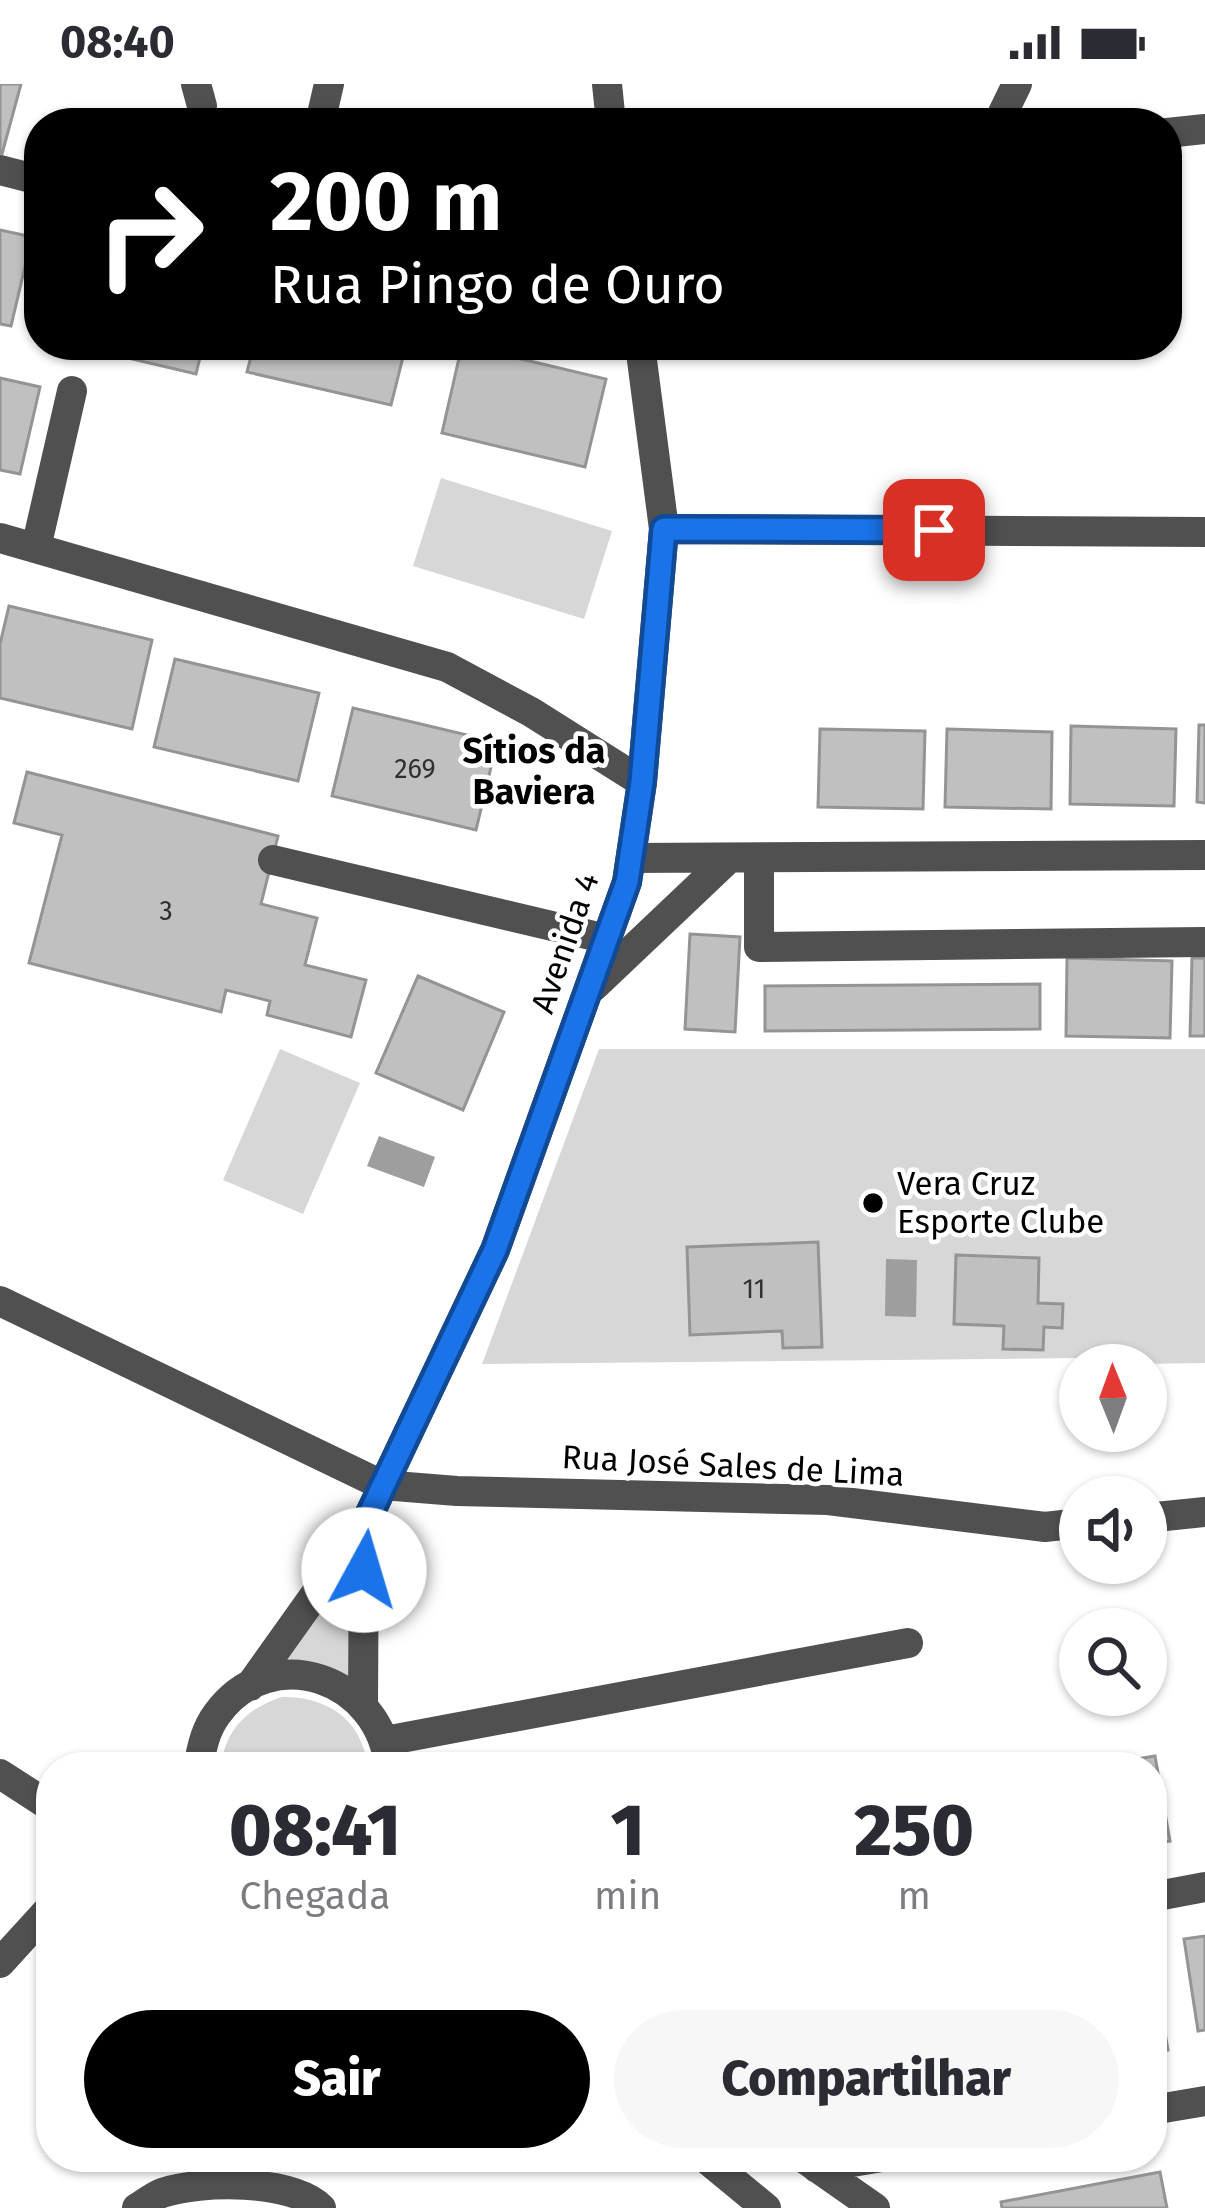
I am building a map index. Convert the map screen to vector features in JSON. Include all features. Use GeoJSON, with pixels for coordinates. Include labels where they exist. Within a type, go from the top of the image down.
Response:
{"type":"FeatureCollection","features":[{"type":"Feature","properties":{"kind":"street","name":"Avenida 4"},"geometry":{"type":"LineString","coordinates":[[199,1752],[215,1716],[250,1686],[364,1526],[495,1250],[607,939],[631,858],[642,782],[664,529],[642,360]]}},
{"type":"Feature","properties":{"kind":"street"},"geometry":{"type":"LineString","coordinates":[[36,548],[72,391]]}},
{"type":"Feature","properties":{"kind":"street"},"geometry":{"type":"LineString","coordinates":[[664,529],[1205,532]]}},
{"type":"Feature","properties":{"kind":"street"},"geometry":{"type":"LineString","coordinates":[[0,538],[447,667],[531,712],[642,782]]}},
{"type":"Feature","properties":{"kind":"street"},"geometry":{"type":"LineString","coordinates":[[631,858],[1205,855]]}},
{"type":"Feature","properties":{"kind":"street"},"geometry":{"type":"LineString","coordinates":[[760,858],[759,947],[1205,942]]}},
{"type":"Feature","properties":{"kind":"street"},"geometry":{"type":"LineString","coordinates":[[589,990],[728,859]]}},
{"type":"Feature","properties":{"kind":"street"},"geometry":{"type":"LineString","coordinates":[[272,860],[607,939]]}},
{"type":"Feature","properties":{"kind":"street"},"geometry":{"type":"LineString","coordinates":[[0,1301],[382,1485]]}},
{"type":"Feature","properties":{"kind":"street","name":"Rua José Sales de Lima"},"geometry":{"type":"LineString","coordinates":[[382,1485],[828,1500],[1059,1525]]}},
{"type":"Feature","properties":{"kind":"street"},"geometry":{"type":"LineString","coordinates":[[1167,1515],[1205,1512]]}},
{"type":"Feature","properties":{"kind":"street","name":"Avenida 4"},"geometry":{"type":"LineString","coordinates":[[363,1704],[364,1526]]}},
{"type":"Feature","properties":{"kind":"street"},"geometry":{"type":"LineString","coordinates":[[424,1752],[908,1643]]}},
{"type":"Feature","properties":{"kind":"street"},"geometry":{"type":"LineString","coordinates":[[250,1686],[294,1675],[338,1685],[363,1704],[385,1752]]}},
{"type":"Feature","properties":{"kind":"street"},"geometry":{"type":"LineString","coordinates":[[0,1774],[36,1797]]}},
{"type":"Feature","properties":{"kind":"street"},"geometry":{"type":"LineString","coordinates":[[1167,1894],[1205,1887]]}},
{"type":"Feature","properties":{"kind":"street"},"geometry":{"type":"LineString","coordinates":[[0,1963],[36,1930]]}},
{"type":"Feature","properties":{"kind":"street"},"geometry":{"type":"LineString","coordinates":[[1167,2107],[1205,2101]]}},
{"type":"Feature","properties":{"kind":"street"},"geometry":{"type":"LineString","coordinates":[[722,2172],[766,2208]]}},
{"type":"Feature","properties":{"kind":"street"},"geometry":{"type":"LineString","coordinates":[[822,2172],[875,2208]]}},
{"type":"Feature","properties":{"kind":"street"},"geometry":{"type":"LineString","coordinates":[[137,2208],[161,2193],[241,2183],[310,2197],[321,2208]]}},
{"type":"Feature","properties":{"kind":"shaded area"},"geometry":{"type":"Polygon","coordinates":[[[441,478],[612,531],[584,619],[413,566],[441,478]]]}},
{"type":"Feature","properties":{"kind":"shaded area"},"geometry":{"type":"Polygon","coordinates":[[[280,1049],[360,1083],[303,1214],[223,1180],[280,1049]]]}},
{"type":"Feature","properties":{"kind":"shaded area","name":"Vera Cruz Esporte Clube"},"geometry":{"type":"Polygon","coordinates":[[[599,1049],[1205,1049],[1205,1363],[1167,1364],[1167,1344],[1059,1344],[1059,1358],[482,1364],[599,1049]]]}},
{"type":"Feature","properties":{"kind":"shaded area"},"geometry":{"type":"Polygon","coordinates":[[[379,1136],[435,1157],[424,1187],[367,1166],[379,1136]]]}},
{"type":"Feature","properties":{"kind":"shaded area"},"geometry":{"type":"Polygon","coordinates":[[[886,1259],[917,1260],[916,1317],[885,1316],[886,1259]]]}},
{"type":"Feature","properties":{"kind":"shaded area"},"geometry":{"type":"Polygon","coordinates":[[[366,1534],[364,1686],[324,1669],[281,1665],[366,1534]]]}},
{"type":"Feature","properties":{"kind":"shaded area"},"geometry":{"type":"Polygon","coordinates":[[[282,1697],[327,1706],[350,1724],[364,1752],[224,1752],[233,1731],[258,1707],[282,1697]]]}},
{"type":"Feature","properties":{"kind":"building"},"geometry":{"type":"Polygon","coordinates":[[[0,84],[21,84],[2,154],[0,153],[0,84]]]}},
{"type":"Feature","properties":{"kind":"building"},"geometry":{"type":"Polygon","coordinates":[[[0,230],[24,235],[24,271],[11,326],[0,324],[0,230]]]}},
{"type":"Feature","properties":{"kind":"building"},"geometry":{"type":"Polygon","coordinates":[[[137,360],[199,360],[196,374],[137,360]]]}},
{"type":"Feature","properties":{"kind":"building"},"geometry":{"type":"Polygon","coordinates":[[[250,360],[402,360],[391,405],[247,372],[250,360]]]}},
{"type":"Feature","properties":{"kind":"building"},"geometry":{"type":"Polygon","coordinates":[[[459,360],[526,360],[606,379],[585,467],[442,433],[459,360]]]}},
{"type":"Feature","properties":{"kind":"building"},"geometry":{"type":"Polygon","coordinates":[[[0,378],[40,387],[20,474],[0,470],[0,378]]]}},
{"type":"Feature","properties":{"kind":"building"},"geometry":{"type":"Polygon","coordinates":[[[9,606],[152,640],[132,729],[0,698],[0,644],[9,606]]]}},
{"type":"Feature","properties":{"kind":"building"},"geometry":{"type":"Polygon","coordinates":[[[175,659],[319,693],[298,781],[154,747],[175,659]]]}},
{"type":"Feature","properties":{"kind":"building"},"geometry":{"type":"Polygon","coordinates":[[[353,708],[497,742],[476,830],[332,796],[353,708]]]}},
{"type":"Feature","properties":{"kind":"building"},"geometry":{"type":"Polygon","coordinates":[[[1199,725],[1205,725],[1205,803],[1197,802],[1199,725]]]}},
{"type":"Feature","properties":{"kind":"building"},"geometry":{"type":"Polygon","coordinates":[[[1071,726],[1176,729],[1174,806],[1070,804],[1071,726]]]}},
{"type":"Feature","properties":{"kind":"building"},"geometry":{"type":"Polygon","coordinates":[[[820,729],[925,731],[923,809],[818,807],[820,729]]]}},
{"type":"Feature","properties":{"kind":"building"},"geometry":{"type":"Polygon","coordinates":[[[947,729],[1052,732],[1051,809],[945,807],[947,729]]]}},
{"type":"Feature","properties":{"kind":"building"},"geometry":{"type":"Polygon","coordinates":[[[27,772],[278,836],[261,904],[317,918],[305,965],[366,980],[351,1037],[267,1015],[270,1001],[226,990],[221,1012],[29,963],[62,835],[14,823],[27,772]]]}},
{"type":"Feature","properties":{"kind":"building"},"geometry":{"type":"Polygon","coordinates":[[[690,934],[740,937],[735,1032],[685,1029],[690,934]]]}},
{"type":"Feature","properties":{"kind":"building"},"geometry":{"type":"Polygon","coordinates":[[[1067,958],[1172,961],[1170,1038],[1066,1036],[1067,958]]]}},
{"type":"Feature","properties":{"kind":"building"},"geometry":{"type":"Polygon","coordinates":[[[1192,958],[1205,958],[1205,1036],[1190,1036],[1192,958]]]}},
{"type":"Feature","properties":{"kind":"building"},"geometry":{"type":"Polygon","coordinates":[[[418,976],[504,1012],[463,1110],[376,1073],[418,976]]]}},
{"type":"Feature","properties":{"kind":"building"},"geometry":{"type":"Polygon","coordinates":[[[1040,984],[1040,1029],[765,1031],[765,986],[1040,984]]]}},
{"type":"Feature","properties":{"kind":"building"},"geometry":{"type":"Polygon","coordinates":[[[818,1242],[822,1347],[783,1348],[782,1331],[690,1335],[687,1247],[818,1242]]]}},
{"type":"Feature","properties":{"kind":"building"},"geometry":{"type":"Polygon","coordinates":[[[956,1255],[1039,1258],[1038,1303],[1063,1304],[1062,1328],[1044,1327],[1043,1350],[1003,1349],[1004,1326],[954,1324],[956,1255]]]}},
{"type":"Feature","properties":{"kind":"building"},"geometry":{"type":"Polygon","coordinates":[[[1205,1936],[1205,2030],[1198,2031],[1184,1939],[1205,1936]]]}},
{"type":"Feature","properties":{"kind":"building"},"geometry":{"type":"Polygon","coordinates":[[[1160,2172],[1167,2208],[1002,2208],[1001,2202],[1160,2172]]]}},
{"type":"Feature","properties":{"kind":"place","name":"Vera Cruz Esporte Clube"},"geometry":{"type":"Point","coordinates":[873,1203]}},
{"type":"Feature","properties":{"kind":"district","name":"Sítios da Baviera"},"geometry":{"type":"Point","coordinates":[534,772]}},
{"type":"Feature","properties":{"kind":"route"},"geometry":{"type":"LineString","coordinates":[[364,1570],[364,1526],[495,1250],[627,882],[642,782],[664,529],[934,530]]}}]}
